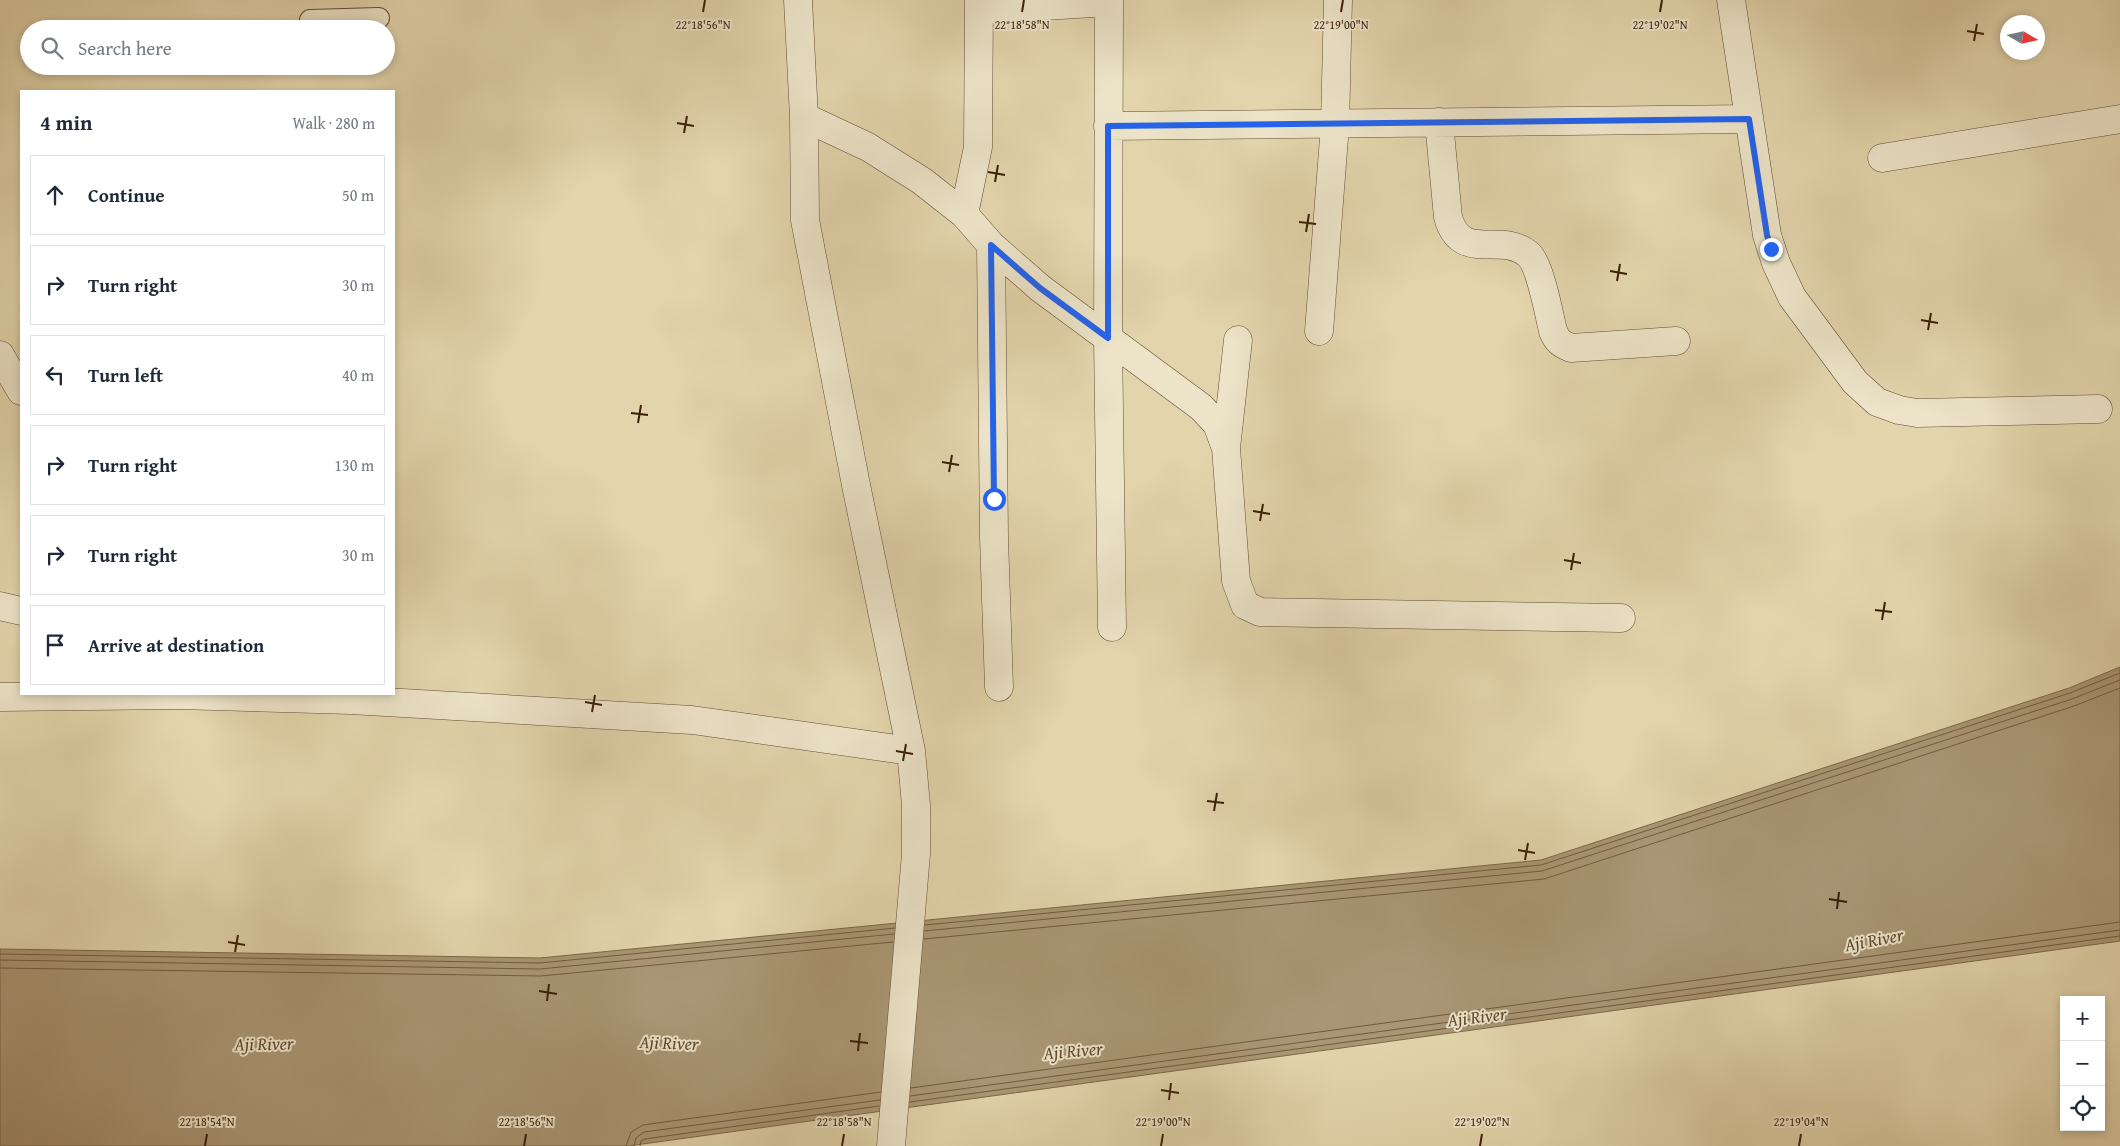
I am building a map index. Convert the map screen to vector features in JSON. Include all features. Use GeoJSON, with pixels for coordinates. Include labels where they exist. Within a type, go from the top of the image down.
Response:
{"type":"FeatureCollection","features":[{"type":"Feature","properties":{"kind":"street"},"geometry":{"type":"LineString","coordinates":[[798,0],[804,117],[805,220],[858,495],[911,752],[916,805],[916,854],[891,1146]]}},
{"type":"Feature","properties":{"kind":"street"},"geometry":{"type":"LineString","coordinates":[[1319,331],[1335,125],[1338,0]]}},
{"type":"Feature","properties":{"kind":"street"},"geometry":{"type":"LineString","coordinates":[[1731,0],[1767,235],[1776,263],[1792,297],[1855,382],[1877,402],[1899,410],[1917,413],[2098,409]]}},
{"type":"Feature","properties":{"kind":"street"},"geometry":{"type":"LineString","coordinates":[[964,214],[978,147],[979,5],[1109,1],[1108,338],[1112,627]]}},
{"type":"Feature","properties":{"kind":"street"},"geometry":{"type":"LineString","coordinates":[[804,117],[868,147],[922,181],[964,214],[991,245],[1040,288],[1201,407],[1217,424],[1226,448]]}},
{"type":"Feature","properties":{"kind":"street"},"geometry":{"type":"LineString","coordinates":[[1108,126],[1749,119]]}},
{"type":"Feature","properties":{"kind":"street"},"geometry":{"type":"LineString","coordinates":[[1882,158],[2120,119]]}},
{"type":"Feature","properties":{"kind":"street"},"geometry":{"type":"LineString","coordinates":[[1439,122],[1448,217],[1451,230],[1459,239],[1468,243],[1510,247],[1528,254],[1535,264],[1553,331],[1562,344],[1572,348],[1676,341]]}},
{"type":"Feature","properties":{"kind":"street"},"geometry":{"type":"LineString","coordinates":[[991,245],[994,538],[1000,687]]}},
{"type":"Feature","properties":{"kind":"street"},"geometry":{"type":"LineString","coordinates":[[1238,340],[1226,448],[1236,581],[1246,605],[1260,612],[1621,618]]}},
{"type":"Feature","properties":{"kind":"street"},"geometry":{"type":"LineString","coordinates":[[0,355],[20,389]]}},
{"type":"Feature","properties":{"kind":"street"},"geometry":{"type":"LineString","coordinates":[[0,606],[20,610]]}},
{"type":"Feature","properties":{"kind":"street"},"geometry":{"type":"LineString","coordinates":[[0,696],[48,695]]}},
{"type":"Feature","properties":{"kind":"street"},"geometry":{"type":"LineString","coordinates":[[139,695],[351,700],[692,720],[911,752]]}},
{"type":"Feature","properties":{"kind":"lane"},"geometry":{"type":"LineString","coordinates":[[310,20],[345,9],[379,18]]}},
{"type":"Feature","properties":{"kind":"water","name":"Aji River"},"geometry":{"type":"Polygon","coordinates":[[[2120,667],[2120,941],[628,1146],[0,1146],[0,949],[540,958],[1541,860],[2069,688],[2120,667]]]}},
{"type":"Feature","properties":{"kind":"route"},"geometry":{"type":"LineString","coordinates":[[994,499],[991,245],[1040,288],[1108,338],[1108,126],[1749,119],[1767,235],[1771,249]]}}]}
